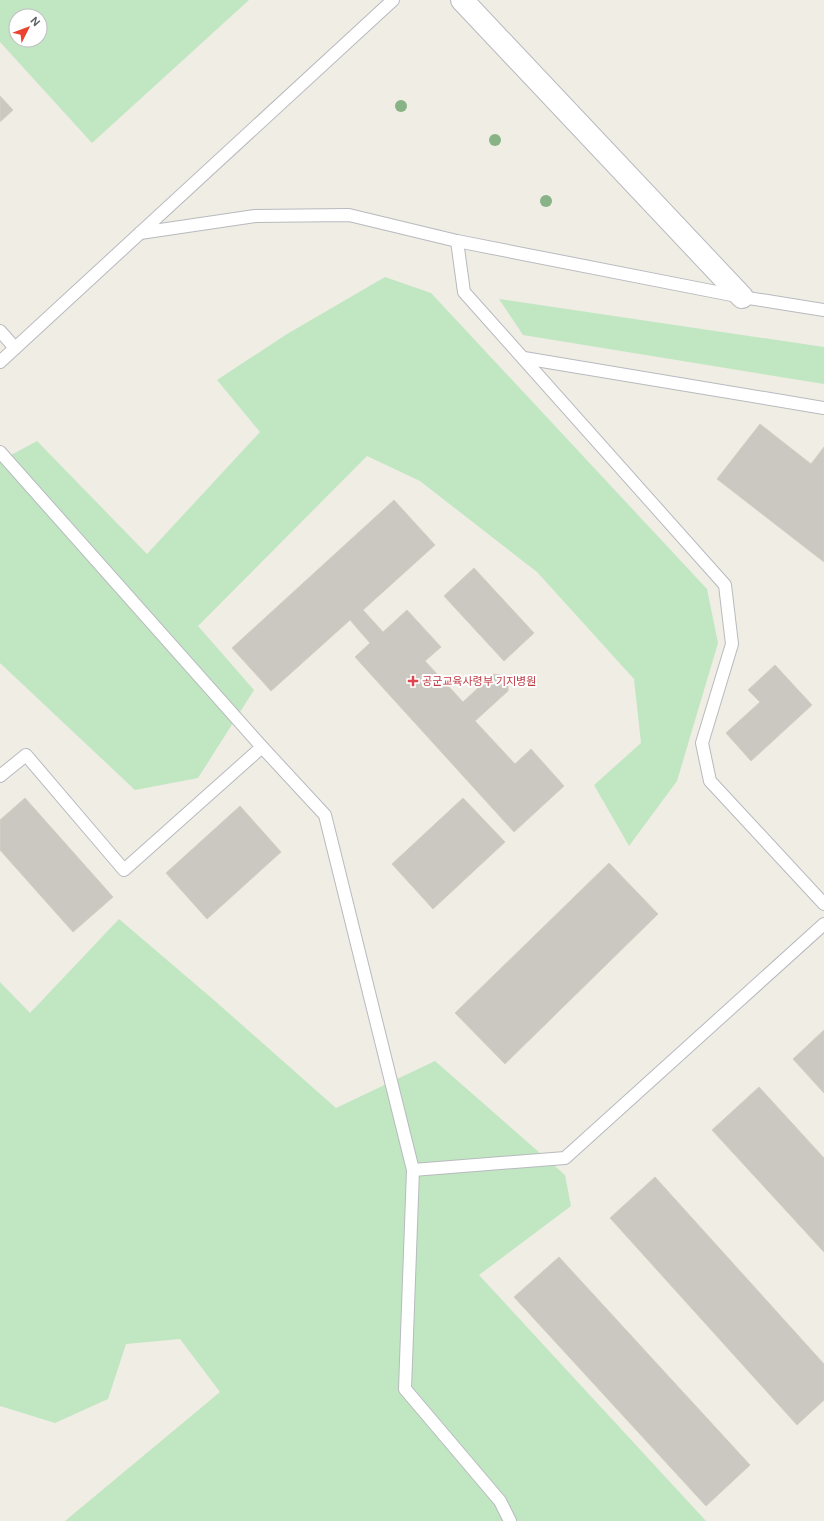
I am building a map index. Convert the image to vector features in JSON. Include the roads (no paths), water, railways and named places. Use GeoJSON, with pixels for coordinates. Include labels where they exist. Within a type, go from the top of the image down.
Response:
{"type":"FeatureCollection","features":[{"type":"Feature","properties":{"kind":"street"},"geometry":{"type":"LineString","coordinates":[[462,0],[742,297]]}},
{"type":"Feature","properties":{"kind":"lane"},"geometry":{"type":"LineString","coordinates":[[0,362],[393,0]]}},
{"type":"Feature","properties":{"kind":"lane"},"geometry":{"type":"LineString","coordinates":[[140,233],[255,216],[349,215],[457,241],[742,297],[824,310]]}},
{"type":"Feature","properties":{"kind":"lane"},"geometry":{"type":"LineString","coordinates":[[457,241],[464,292],[725,585],[732,644],[702,743],[710,781],[824,904]]}},
{"type":"Feature","properties":{"kind":"lane"},"geometry":{"type":"LineString","coordinates":[[0,332],[15,348]]}},
{"type":"Feature","properties":{"kind":"lane"},"geometry":{"type":"LineString","coordinates":[[524,358],[824,408]]}},
{"type":"Feature","properties":{"kind":"lane"},"geometry":{"type":"LineString","coordinates":[[0,452],[262,747],[325,815],[414,1170],[405,1389],[500,1501],[510,1521]]}},
{"type":"Feature","properties":{"kind":"lane"},"geometry":{"type":"LineString","coordinates":[[0,776],[26,755],[124,870],[262,747]]}},
{"type":"Feature","properties":{"kind":"lane"},"geometry":{"type":"LineString","coordinates":[[414,1170],[565,1158],[824,924]]}},
{"type":"Feature","properties":{"kind":"place","name":"공군교육사령부 기지병원"},"geometry":{"type":"Point","coordinates":[413,681]}}]}
